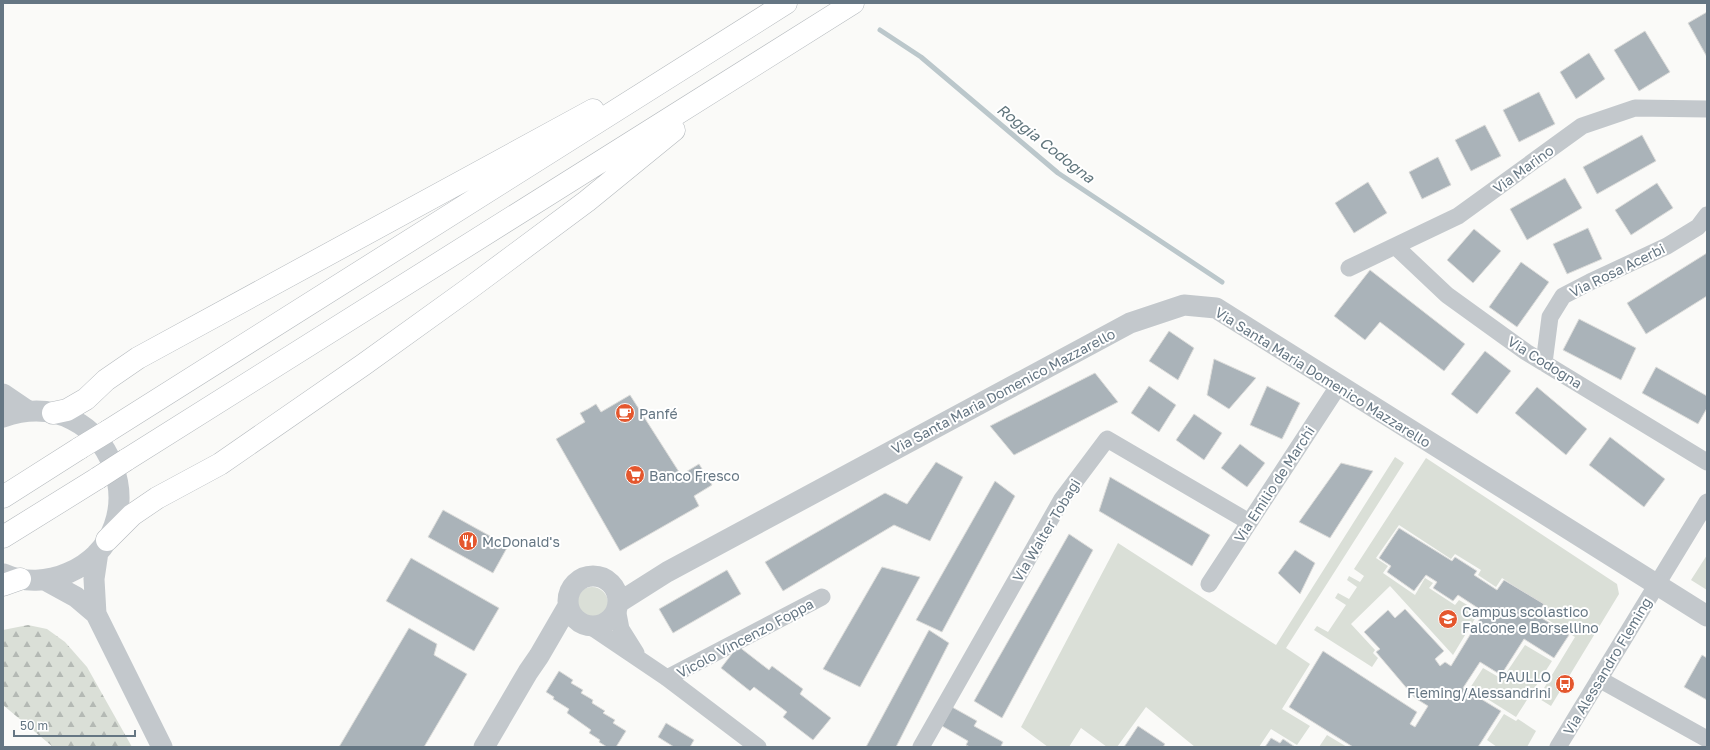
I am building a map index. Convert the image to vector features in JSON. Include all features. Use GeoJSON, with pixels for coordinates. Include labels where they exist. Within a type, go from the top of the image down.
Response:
{"type":"FeatureCollection","features":[{"type":"Feature","properties":{"kind":"highway"},"geometry":{"type":"LineString","coordinates":[[3,497],[786,3]]}},
{"type":"Feature","properties":{"kind":"highway"},"geometry":{"type":"LineString","coordinates":[[3,537],[853,3]]}},
{"type":"Feature","properties":{"kind":"highway"},"geometry":{"type":"LineString","coordinates":[[53,413],[68,410],[86,399],[106,380],[138,358],[561,126],[722,44]]}},
{"type":"Feature","properties":{"kind":"highway"},"geometry":{"type":"LineString","coordinates":[[102,546],[132,515],[157,498],[220,464],[363,365],[470,288],[587,201],[741,74]]}},
{"type":"Feature","properties":{"kind":"street","name":"Via Marino"},"geometry":{"type":"LineString","coordinates":[[1349,268],[1458,216],[1582,126],[1635,108],[1707,109]]}},
{"type":"Feature","properties":{"kind":"street","name":"Via Rosa Acerbi"},"geometry":{"type":"LineString","coordinates":[[1544,363],[1550,317],[1564,296],[1590,282],[1667,246],[1698,227],[1707,215]]}},
{"type":"Feature","properties":{"kind":"street","name":"Via Codogna"},"geometry":{"type":"LineString","coordinates":[[1395,246],[1447,295],[1526,352],[1707,462]]}},
{"type":"Feature","properties":{"kind":"street","name":"Via Santa Maria Domenico Mazzarello"},"geometry":{"type":"LineString","coordinates":[[618,605],[667,572],[1130,323],[1184,305],[1216,308],[1707,616]]}},
{"type":"Feature","properties":{"kind":"street","name":"Via Emilio de Marchi"},"geometry":{"type":"LineString","coordinates":[[1209,584],[1339,385]]}},
{"type":"Feature","properties":{"kind":"street"},"geometry":{"type":"LineString","coordinates":[[3,394],[28,411]]}},
{"type":"Feature","properties":{"kind":"street"},"geometry":{"type":"LineString","coordinates":[[3,417],[28,411],[53,413],[78,422],[89,430],[98,440],[113,462],[118,482],[119,502],[117,515],[102,546],[94,579],[96,614]]}},
{"type":"Feature","properties":{"kind":"street","name":"Via Walter Tobagi"},"geometry":{"type":"LineString","coordinates":[[921,747],[1062,499],[1106,439],[1249,522]]}},
{"type":"Feature","properties":{"kind":"street","name":"Via Alessandro Fleming"},"geometry":{"type":"LineString","coordinates":[[1558,747],[1707,502]]}},
{"type":"Feature","properties":{"kind":"street"},"geometry":{"type":"LineString","coordinates":[[9,580],[46,580],[60,577],[87,562],[102,546]]}},
{"type":"Feature","properties":{"kind":"street","name":"Via Santa Maria Domenico Mazzarello"},"geometry":{"type":"LineString","coordinates":[[608,580],[634,579],[667,572]]}},
{"type":"Feature","properties":{"kind":"street"},"geometry":{"type":"LineString","coordinates":[[484,747],[568,606],[569,593],[573,585],[579,580],[594,575],[608,580],[616,589],[622,632],[640,660]]}},
{"type":"Feature","properties":{"kind":"street"},"geometry":{"type":"LineString","coordinates":[[46,580],[76,596],[96,614],[162,747]]}},
{"type":"Feature","properties":{"kind":"street","name":"Vicolo Vincenzo Foppa"},"geometry":{"type":"LineString","coordinates":[[667,678],[822,597]]}},
{"type":"Feature","properties":{"kind":"street"},"geometry":{"type":"LineString","coordinates":[[539,656],[557,638],[589,626],[605,623],[612,618],[618,605]]}},
{"type":"Feature","properties":{"kind":"street"},"geometry":{"type":"LineString","coordinates":[[568,606],[576,619],[667,678],[758,747]]}},
{"type":"Feature","properties":{"kind":"street"},"geometry":{"type":"LineString","coordinates":[[1599,679],[1707,739]]}},
{"type":"Feature","properties":{"kind":"green space"},"geometry":{"type":"Polygon","coordinates":[[[1395,457],[1404,463],[1286,648],[1310,664],[1282,709],[1310,726],[1297,745],[1271,729],[1259,747],[1195,747],[1146,707],[1117,747],[1107,747],[1081,728],[1069,747],[1048,747],[1021,727],[1118,543],[1276,645],[1395,457]]]}},
{"type":"Feature","properties":{"kind":"green space"},"geometry":{"type":"Polygon","coordinates":[[[1426,458],[1617,584],[1619,594],[1551,706],[1538,698],[1575,637],[1542,616],[1547,607],[1502,578],[1496,587],[1478,575],[1481,570],[1455,554],[1451,559],[1399,525],[1376,558],[1388,566],[1383,573],[1415,595],[1425,578],[1433,583],[1429,588],[1455,605],[1459,600],[1479,612],[1453,655],[1390,586],[1351,624],[1375,650],[1373,653],[1378,658],[1372,667],[1314,630],[1317,626],[1328,632],[1346,605],[1335,598],[1338,593],[1349,599],[1357,587],[1347,580],[1349,576],[1360,582],[1364,576],[1354,569],[1426,458]]]}},
{"type":"Feature","properties":{"kind":"green space"},"geometry":{"type":"Polygon","coordinates":[[[1707,555],[1707,590],[1691,580],[1707,555]]]}},
{"type":"Feature","properties":{"kind":"green space"},"geometry":{"type":"Polygon","coordinates":[[[589,587],[595,587],[604,591],[608,603],[604,615],[595,619],[589,619],[580,615],[576,606],[576,600],[580,591],[589,587]]]}},
{"type":"Feature","properties":{"kind":"green space"},"geometry":{"type":"Polygon","coordinates":[[[28,625],[47,629],[65,642],[87,667],[132,747],[53,747],[3,705],[3,630],[28,625]]]}},
{"type":"Feature","properties":{"kind":"green space"},"geometry":{"type":"Polygon","coordinates":[[[1525,645],[1552,661],[1516,717],[1470,688],[1483,668],[1502,679],[1525,645]]]}},
{"type":"Feature","properties":{"kind":"green space"},"geometry":{"type":"Polygon","coordinates":[[[1504,714],[1516,721],[1518,719],[1536,731],[1527,747],[1497,747],[1487,740],[1504,714]]]}},
{"type":"Feature","properties":{"kind":"green space"},"geometry":{"type":"Polygon","coordinates":[[[1327,735],[1347,747],[1319,747],[1327,735]]]}},
{"type":"Feature","properties":{"kind":"building"},"geometry":{"type":"Polygon","coordinates":[[[1707,12],[1707,57],[1688,23],[1707,12]]]}},
{"type":"Feature","properties":{"kind":"building"},"geometry":{"type":"Polygon","coordinates":[[[1645,31],[1670,72],[1639,91],[1614,50],[1645,31]]]}},
{"type":"Feature","properties":{"kind":"building"},"geometry":{"type":"Polygon","coordinates":[[[1589,53],[1605,79],[1576,99],[1560,72],[1589,53]]]}},
{"type":"Feature","properties":{"kind":"building"},"geometry":{"type":"Polygon","coordinates":[[[1539,92],[1555,124],[1519,142],[1503,110],[1539,92]]]}},
{"type":"Feature","properties":{"kind":"building"},"geometry":{"type":"Polygon","coordinates":[[[1485,125],[1501,156],[1471,171],[1455,140],[1485,125]]]}},
{"type":"Feature","properties":{"kind":"building"},"geometry":{"type":"Polygon","coordinates":[[[1642,135],[1656,161],[1597,194],[1583,167],[1642,135]]]}},
{"type":"Feature","properties":{"kind":"building"},"geometry":{"type":"Polygon","coordinates":[[[1438,157],[1451,185],[1422,199],[1409,172],[1438,157]]]}},
{"type":"Feature","properties":{"kind":"building"},"geometry":{"type":"Polygon","coordinates":[[[1565,178],[1582,208],[1527,240],[1510,209],[1565,178]]]}},
{"type":"Feature","properties":{"kind":"building"},"geometry":{"type":"Polygon","coordinates":[[[1368,182],[1387,213],[1354,233],[1335,203],[1368,182]]]}},
{"type":"Feature","properties":{"kind":"building"},"geometry":{"type":"Polygon","coordinates":[[[1657,183],[1673,208],[1631,235],[1615,210],[1657,183]]]}},
{"type":"Feature","properties":{"kind":"building"},"geometry":{"type":"Polygon","coordinates":[[[1588,228],[1602,259],[1567,274],[1553,244],[1588,228]]]}},
{"type":"Feature","properties":{"kind":"building"},"geometry":{"type":"Polygon","coordinates":[[[1474,229],[1501,251],[1473,283],[1447,260],[1474,229]]]}},
{"type":"Feature","properties":{"kind":"building"},"geometry":{"type":"Polygon","coordinates":[[[1707,253],[1707,296],[1646,334],[1627,303],[1707,253]]]}},
{"type":"Feature","properties":{"kind":"building"},"geometry":{"type":"Polygon","coordinates":[[[1521,262],[1549,282],[1517,327],[1489,307],[1521,262]]]}},
{"type":"Feature","properties":{"kind":"building"},"geometry":{"type":"Polygon","coordinates":[[[1370,270],[1465,344],[1444,371],[1380,322],[1365,340],[1334,316],[1370,270]]]}},
{"type":"Feature","properties":{"kind":"building"},"geometry":{"type":"Polygon","coordinates":[[[1579,319],[1636,348],[1621,380],[1563,350],[1579,319]]]}},
{"type":"Feature","properties":{"kind":"building"},"geometry":{"type":"Polygon","coordinates":[[[1169,331],[1194,348],[1178,380],[1149,361],[1169,331]]]}},
{"type":"Feature","properties":{"kind":"building"},"geometry":{"type":"Polygon","coordinates":[[[1485,351],[1511,371],[1477,414],[1451,394],[1485,351]]]}},
{"type":"Feature","properties":{"kind":"building"},"geometry":{"type":"Polygon","coordinates":[[[1214,359],[1256,378],[1229,409],[1207,395],[1214,359]]]}},
{"type":"Feature","properties":{"kind":"building"},"geometry":{"type":"Polygon","coordinates":[[[1656,367],[1707,396],[1707,408],[1698,424],[1642,393],[1656,367]]]}},
{"type":"Feature","properties":{"kind":"building"},"geometry":{"type":"Polygon","coordinates":[[[1095,373],[1118,402],[1014,455],[990,426],[1095,373]]]}},
{"type":"Feature","properties":{"kind":"building"},"geometry":{"type":"Polygon","coordinates":[[[1149,386],[1176,405],[1159,432],[1131,413],[1149,386]]]}},
{"type":"Feature","properties":{"kind":"building"},"geometry":{"type":"Polygon","coordinates":[[[1267,386],[1300,403],[1282,439],[1250,425],[1267,386]]]}},
{"type":"Feature","properties":{"kind":"building"},"geometry":{"type":"Polygon","coordinates":[[[1537,387],[1587,429],[1566,455],[1515,413],[1537,387]]]}},
{"type":"Feature","properties":{"kind":"building"},"geometry":{"type":"Polygon","coordinates":[[[630,395],[681,475],[699,464],[712,485],[694,496],[699,506],[620,551],[556,439],[585,422],[580,413],[596,404],[601,412],[630,395]]]}},
{"type":"Feature","properties":{"kind":"building"},"geometry":{"type":"Polygon","coordinates":[[[1194,414],[1222,433],[1204,460],[1176,440],[1194,414]]]}},
{"type":"Feature","properties":{"kind":"building"},"geometry":{"type":"Polygon","coordinates":[[[1610,437],[1665,479],[1644,507],[1589,465],[1610,437]]]}},
{"type":"Feature","properties":{"kind":"building"},"geometry":{"type":"Polygon","coordinates":[[[1240,444],[1265,463],[1247,487],[1221,468],[1240,444]]]}},
{"type":"Feature","properties":{"kind":"building"},"geometry":{"type":"Polygon","coordinates":[[[936,462],[963,477],[930,541],[894,525],[783,591],[765,562],[885,493],[907,504],[936,462]]]}},
{"type":"Feature","properties":{"kind":"building"},"geometry":{"type":"Polygon","coordinates":[[[1341,463],[1373,471],[1330,538],[1299,522],[1341,463]]]}},
{"type":"Feature","properties":{"kind":"building"},"geometry":{"type":"Polygon","coordinates":[[[1110,477],[1210,535],[1192,566],[1099,511],[1110,477]]]}},
{"type":"Feature","properties":{"kind":"building"},"geometry":{"type":"Polygon","coordinates":[[[995,481],[1015,496],[942,632],[916,620],[995,481]]]}},
{"type":"Feature","properties":{"kind":"building","name":"McDonald's"},"geometry":{"type":"Polygon","coordinates":[[[443,510],[508,546],[493,573],[428,537],[443,510]]]}},
{"type":"Feature","properties":{"kind":"building"},"geometry":{"type":"Polygon","coordinates":[[[1399,528],[1452,561],[1455,557],[1477,571],[1474,575],[1497,590],[1504,580],[1544,604],[1537,615],[1569,635],[1554,658],[1524,639],[1501,675],[1480,662],[1463,688],[1501,711],[1478,747],[1353,747],[1289,707],[1323,651],[1417,712],[1410,724],[1415,727],[1428,706],[1415,698],[1376,652],[1380,649],[1364,632],[1388,610],[1395,618],[1405,609],[1444,651],[1435,659],[1440,666],[1445,662],[1451,666],[1484,612],[1458,595],[1453,601],[1433,588],[1437,582],[1426,575],[1414,591],[1387,572],[1391,566],[1379,558],[1399,528]]]}},
{"type":"Feature","properties":{"kind":"building"},"geometry":{"type":"Polygon","coordinates":[[[1069,534],[1093,550],[1002,718],[974,701],[1069,534]]]}},
{"type":"Feature","properties":{"kind":"building"},"geometry":{"type":"Polygon","coordinates":[[[1295,550],[1315,563],[1300,594],[1278,573],[1295,550]]]}},
{"type":"Feature","properties":{"kind":"building"},"geometry":{"type":"Polygon","coordinates":[[[411,558],[499,608],[474,651],[386,601],[411,558]]]}},
{"type":"Feature","properties":{"kind":"building"},"geometry":{"type":"Polygon","coordinates":[[[882,567],[920,577],[860,687],[823,669],[882,567]]]}},
{"type":"Feature","properties":{"kind":"building"},"geometry":{"type":"Polygon","coordinates":[[[727,570],[741,594],[673,633],[659,609],[727,570]]]}},
{"type":"Feature","properties":{"kind":"building"},"geometry":{"type":"Polygon","coordinates":[[[409,628],[437,644],[434,655],[467,674],[424,747],[339,747],[409,628]]]}},
{"type":"Feature","properties":{"kind":"building"},"geometry":{"type":"Polygon","coordinates":[[[929,630],[949,643],[896,747],[866,747],[929,630]]]}},
{"type":"Feature","properties":{"kind":"building"},"geometry":{"type":"Polygon","coordinates":[[[738,646],[769,670],[772,666],[803,689],[800,694],[831,718],[813,740],[783,717],[787,712],[754,687],[750,691],[721,668],[738,646]]]}},
{"type":"Feature","properties":{"kind":"building"},"geometry":{"type":"Polygon","coordinates":[[[1702,655],[1707,658],[1707,700],[1684,687],[1702,655]]]}},
{"type":"Feature","properties":{"kind":"building"},"geometry":{"type":"Polygon","coordinates":[[[559,671],[573,680],[571,683],[583,690],[581,693],[593,700],[592,703],[605,711],[603,713],[615,720],[613,723],[626,731],[616,747],[607,747],[599,742],[600,740],[589,733],[591,730],[567,713],[569,709],[553,699],[554,697],[546,692],[559,671]]]}},
{"type":"Feature","properties":{"kind":"building"},"geometry":{"type":"Polygon","coordinates":[[[952,707],[977,721],[974,726],[1003,742],[1001,746],[1004,747],[970,747],[966,745],[968,741],[942,726],[952,707]]]}},
{"type":"Feature","properties":{"kind":"building"},"geometry":{"type":"Polygon","coordinates":[[[666,723],[694,740],[690,747],[674,747],[658,737],[666,723]]]}},
{"type":"Feature","properties":{"kind":"building"},"geometry":{"type":"Polygon","coordinates":[[[1138,726],[1165,744],[1163,747],[1124,747],[1138,726]]]}},
{"type":"Feature","properties":{"kind":"building"},"geometry":{"type":"Polygon","coordinates":[[[1271,738],[1280,743],[1283,739],[1295,747],[1265,747],[1271,738]]]}},
{"type":"Feature","properties":{"kind":"waterway","name":"Roggia Codogna"},"geometry":{"type":"LineString","coordinates":[[880,30],[921,57],[1058,173],[1222,282]]}},
{"type":"Feature","properties":{"kind":"place","name":"Panfé"},"geometry":{"type":"Point","coordinates":[625,413]}},
{"type":"Feature","properties":{"kind":"place","name":"Banco Fresco"},"geometry":{"type":"Point","coordinates":[635,475]}},
{"type":"Feature","properties":{"kind":"place","name":"McDonald's"},"geometry":{"type":"Point","coordinates":[468,541]}},
{"type":"Feature","properties":{"kind":"place","name":"Campus scolastico Falcone e Borsellino"},"geometry":{"type":"Point","coordinates":[1448,619]}},
{"type":"Feature","properties":{"kind":"place","name":"PAULLO Fleming/Alessandrini"},"geometry":{"type":"Point","coordinates":[1565,684]}}]}
